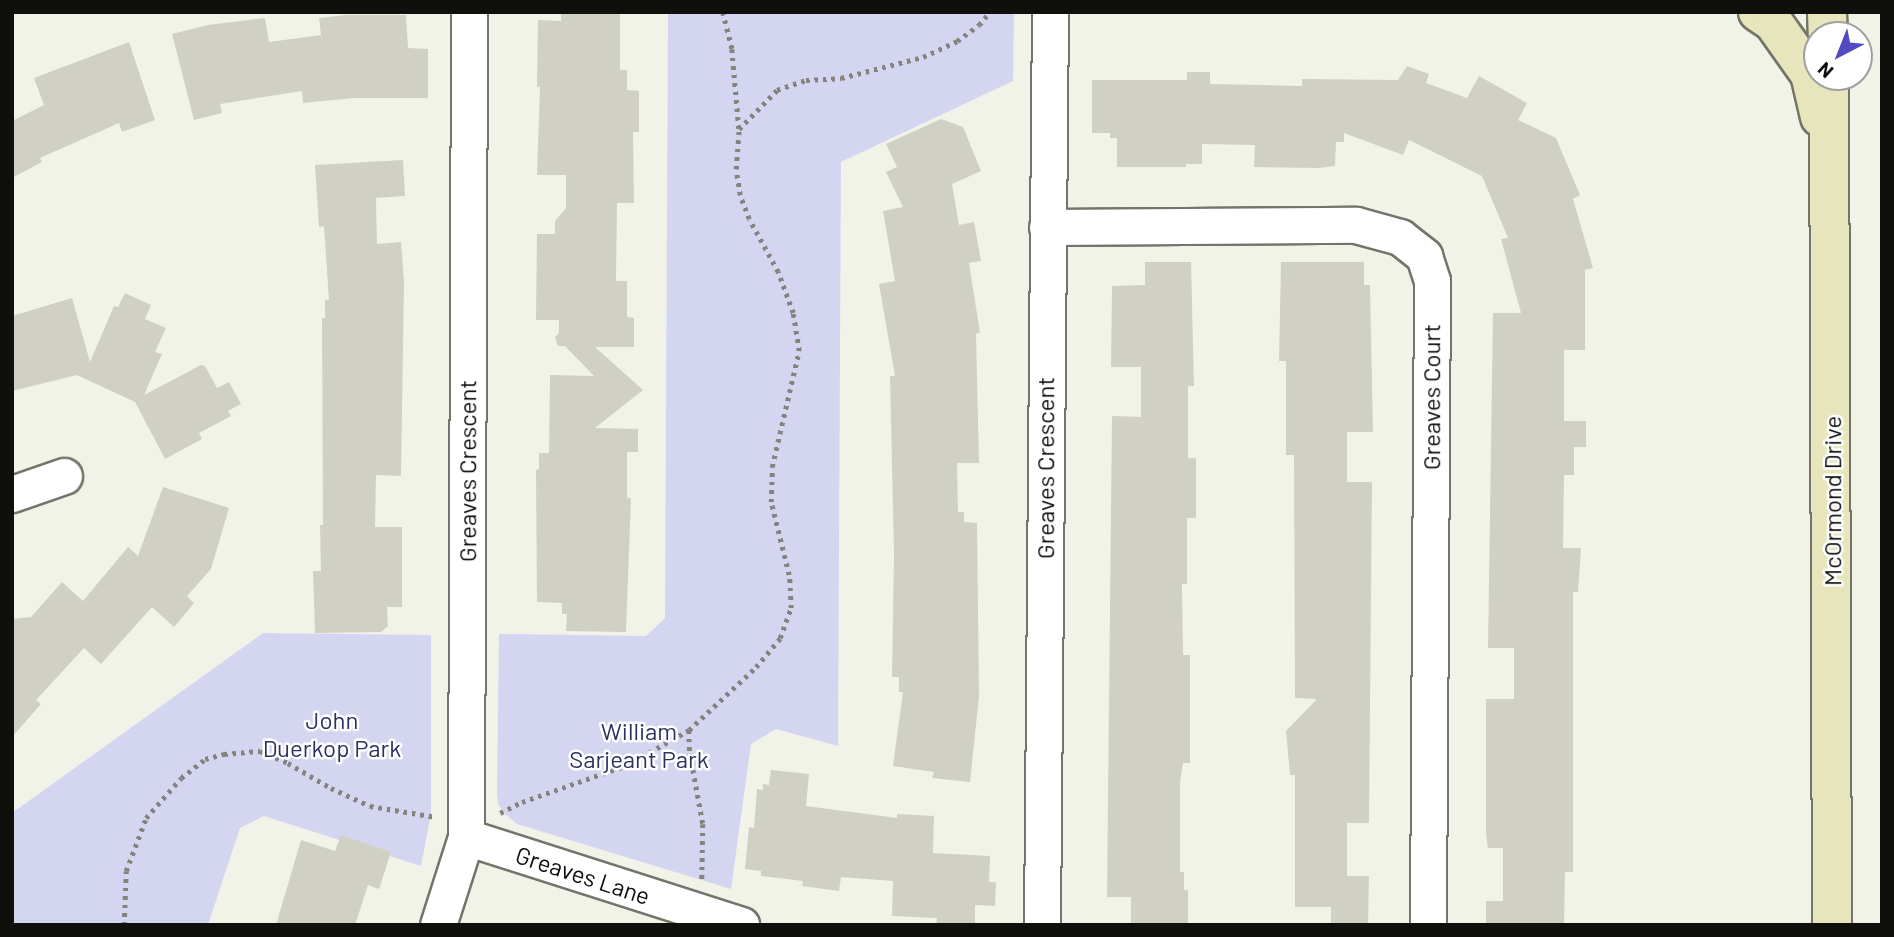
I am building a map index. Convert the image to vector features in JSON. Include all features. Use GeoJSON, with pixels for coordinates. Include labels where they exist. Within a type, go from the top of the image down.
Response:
{"type":"FeatureCollection","features":[{"type":"Feature","properties":{"kind":"main road"},"geometry":{"type":"LineString","coordinates":[[1758,12],[1773,22],[1810,74],[1832,170]]}},
{"type":"Feature","properties":{"kind":"main road","name":"McOrmond Drive"},"geometry":{"type":"LineString","coordinates":[[1829,91],[1832,170],[1832,925]]}},
{"type":"Feature","properties":{"kind":"street","name":"Greaves Crescent"},"geometry":{"type":"LineString","coordinates":[[438,925],[465,827],[469,12]]}},
{"type":"Feature","properties":{"kind":"street","name":"Greaves Crescent"},"geometry":{"type":"LineString","coordinates":[[1042,925],[1050,12]]}},
{"type":"Feature","properties":{"kind":"street","name":"Greaves Court"},"geometry":{"type":"LineString","coordinates":[[1047,226],[1356,225],[1400,237],[1424,256],[1432,281],[1428,925]]}},
{"type":"Feature","properties":{"kind":"street"},"geometry":{"type":"LineString","coordinates":[[12,494],[64,476]]}},
{"type":"Feature","properties":{"kind":"street","name":"Greaves Lane"},"geometry":{"type":"LineString","coordinates":[[465,827],[741,925]]}},
{"type":"Feature","properties":{"kind":"path"},"geometry":{"type":"LineString","coordinates":[[124,925],[126,871],[146,818],[181,778],[205,759],[224,754],[260,751],[370,806],[440,818],[465,827],[553,790],[600,776],[689,730],[756,667],[780,638],[791,608],[789,575],[771,502],[772,467],[799,351],[793,313],[778,272],[749,219],[740,195],[737,169],[739,129],[732,49],[723,12]]}},
{"type":"Feature","properties":{"kind":"path"},"geometry":{"type":"LineString","coordinates":[[739,129],[777,90],[806,80],[841,78],[923,57],[957,41],[979,25],[990,12]]}},
{"type":"Feature","properties":{"kind":"path"},"geometry":{"type":"LineString","coordinates":[[689,730],[690,753],[703,824],[701,888]]}},
{"type":"Feature","properties":{"kind":"green space","name":"William Sarjeant Park"},"geometry":{"type":"Polygon","coordinates":[[[668,12],[1014,12],[1013,81],[841,162],[838,746],[776,729],[751,744],[731,889],[517,824],[498,804],[497,793],[499,634],[646,636],[665,618],[668,12]]]}},
{"type":"Feature","properties":{"kind":"green space","name":"John Duerkop Park"},"geometry":{"type":"Polygon","coordinates":[[[263,633],[431,635],[431,814],[421,866],[264,816],[240,828],[208,925],[12,925],[12,813],[263,633]]]}},
{"type":"Feature","properties":{"kind":"building"},"geometry":{"type":"Polygon","coordinates":[[[620,12],[620,70],[627,70],[627,90],[639,91],[639,132],[633,132],[634,203],[617,203],[616,281],[627,281],[627,317],[634,318],[634,347],[595,347],[643,390],[595,428],[638,429],[638,452],[627,452],[627,498],[631,498],[626,632],[566,631],[567,614],[562,614],[562,603],[537,602],[536,470],[539,469],[539,453],[549,453],[550,375],[594,376],[565,346],[558,346],[555,337],[559,333],[559,320],[536,320],[537,234],[555,234],[555,221],[566,208],[566,175],[537,175],[540,87],[537,87],[538,20],[561,21],[561,13],[620,12]]]}},
{"type":"Feature","properties":{"kind":"building"},"geometry":{"type":"Polygon","coordinates":[[[406,15],[408,48],[428,49],[428,98],[354,98],[303,103],[302,91],[220,104],[222,113],[194,120],[172,34],[208,25],[265,18],[269,42],[321,35],[319,18],[406,15]]]}},
{"type":"Feature","properties":{"kind":"building"},"geometry":{"type":"Polygon","coordinates":[[[129,42],[155,120],[122,132],[119,123],[40,158],[42,162],[12,178],[12,121],[44,105],[34,78],[129,42]]]}},
{"type":"Feature","properties":{"kind":"building"},"geometry":{"type":"Polygon","coordinates":[[[1407,66],[1429,74],[1426,83],[1467,98],[1479,76],[1527,103],[1518,120],[1556,138],[1580,195],[1573,199],[1593,268],[1585,270],[1585,350],[1564,350],[1564,421],[1586,421],[1586,447],[1574,447],[1574,475],[1564,475],[1563,548],[1581,548],[1578,592],[1573,592],[1573,872],[1565,872],[1564,925],[1486,925],[1486,901],[1503,901],[1503,848],[1488,848],[1486,833],[1486,699],[1514,699],[1514,648],[1488,648],[1493,313],[1521,313],[1501,239],[1508,238],[1482,176],[1409,140],[1403,155],[1344,133],[1344,142],[1336,142],[1335,166],[1254,167],[1255,145],[1202,144],[1202,164],[1186,164],[1186,167],[1117,167],[1117,138],[1110,138],[1110,133],[1092,133],[1092,80],[1187,80],[1187,72],[1210,72],[1210,84],[1302,86],[1302,79],[1398,80],[1407,66]]]}},
{"type":"Feature","properties":{"kind":"building"},"geometry":{"type":"Polygon","coordinates":[[[941,119],[963,127],[981,171],[952,184],[959,225],[974,222],[981,261],[969,263],[980,333],[976,334],[979,463],[957,463],[958,512],[964,512],[964,522],[977,523],[979,696],[970,782],[932,778],[934,772],[893,766],[903,692],[899,692],[899,677],[892,677],[894,554],[890,376],[895,376],[879,284],[895,281],[883,211],[903,207],[886,172],[897,167],[886,144],[941,119]]]}},
{"type":"Feature","properties":{"kind":"building"},"geometry":{"type":"Polygon","coordinates":[[[403,160],[405,196],[376,198],[377,244],[401,242],[404,281],[401,476],[376,475],[375,527],[402,527],[402,607],[387,607],[388,626],[381,632],[315,633],[313,571],[321,571],[320,525],[323,525],[322,318],[325,318],[325,300],[329,300],[324,226],[319,227],[315,165],[403,160]]]}},
{"type":"Feature","properties":{"kind":"building"},"geometry":{"type":"Polygon","coordinates":[[[1145,262],[1191,262],[1194,386],[1188,386],[1188,458],[1196,458],[1196,518],[1187,518],[1187,584],[1182,584],[1183,655],[1190,655],[1190,763],[1183,763],[1180,782],[1180,872],[1184,872],[1184,890],[1188,890],[1188,925],[1131,925],[1131,897],[1107,897],[1112,416],[1141,417],[1141,367],[1111,367],[1112,286],[1145,285],[1145,262]]]}},
{"type":"Feature","properties":{"kind":"building"},"geometry":{"type":"Polygon","coordinates":[[[1281,262],[1364,262],[1364,285],[1370,285],[1373,432],[1347,432],[1347,482],[1372,482],[1369,823],[1347,823],[1347,876],[1369,876],[1368,925],[1331,925],[1331,907],[1295,907],[1295,775],[1290,775],[1286,731],[1317,699],[1295,698],[1294,455],[1286,455],[1286,361],[1279,361],[1281,262]]]}},
{"type":"Feature","properties":{"kind":"building"},"geometry":{"type":"Polygon","coordinates":[[[125,293],[151,305],[145,319],[166,328],[155,352],[162,354],[144,395],[201,365],[205,366],[217,388],[229,382],[241,404],[228,411],[231,416],[199,433],[202,439],[165,459],[135,402],[77,375],[12,391],[12,316],[72,298],[90,362],[114,306],[118,307],[125,293]]]}},
{"type":"Feature","properties":{"kind":"building"},"geometry":{"type":"Polygon","coordinates":[[[163,487],[229,508],[211,569],[187,596],[194,603],[174,627],[152,607],[101,664],[84,648],[36,700],[41,704],[12,737],[12,619],[31,617],[62,582],[83,601],[128,547],[138,556],[163,487]]]}},
{"type":"Feature","properties":{"kind":"building"},"geometry":{"type":"Polygon","coordinates":[[[771,770],[809,774],[806,806],[897,818],[897,814],[934,816],[933,853],[990,856],[989,882],[996,882],[995,906],[975,905],[975,925],[936,925],[937,918],[892,916],[893,881],[841,877],[839,891],[802,886],[803,881],[761,876],[761,871],[745,869],[749,827],[754,828],[757,789],[763,790],[763,784],[769,785],[771,770]]]}},
{"type":"Feature","properties":{"kind":"building"},"geometry":{"type":"Polygon","coordinates":[[[341,835],[391,852],[379,889],[368,885],[355,925],[276,925],[301,840],[335,851],[341,835]]]}}]}
